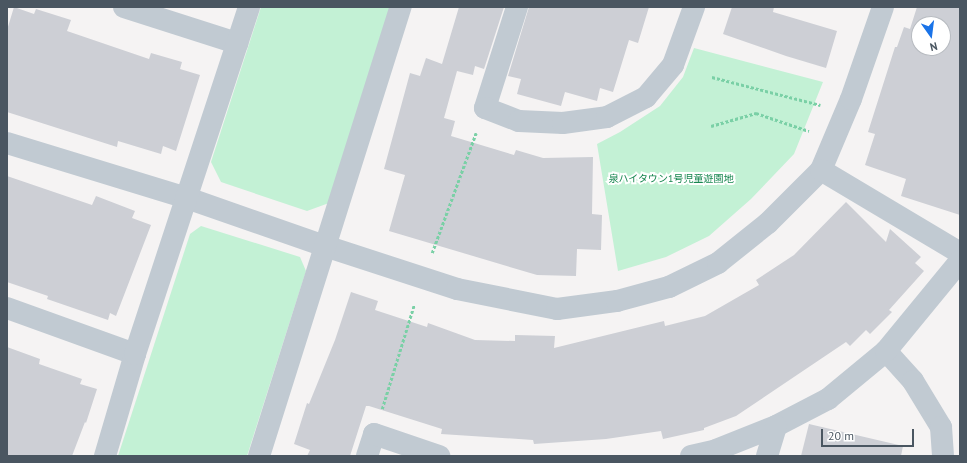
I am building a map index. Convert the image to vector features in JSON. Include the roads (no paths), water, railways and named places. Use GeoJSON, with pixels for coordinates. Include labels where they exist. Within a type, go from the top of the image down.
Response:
{"type":"FeatureCollection","features":[{"type":"Feature","properties":{"kind":"street"},"geometry":{"type":"LineString","coordinates":[[124,7],[238,43]]}},
{"type":"Feature","properties":{"kind":"street"},"geometry":{"type":"LineString","coordinates":[[105,456],[135,354],[238,43],[248,7]]}},
{"type":"Feature","properties":{"kind":"street"},"geometry":{"type":"LineString","coordinates":[[259,456],[401,7]]}},
{"type":"Feature","properties":{"kind":"street"},"geometry":{"type":"LineString","coordinates":[[517,7],[485,108],[519,121],[563,123],[607,118],[646,97],[673,65],[694,7]]}},
{"type":"Feature","properties":{"kind":"street"},"geometry":{"type":"LineString","coordinates":[[7,143],[187,198],[457,290],[557,309],[617,301],[669,287],[718,264],[768,223],[821,170],[846,112],[883,7]]}},
{"type":"Feature","properties":{"kind":"street"},"geometry":{"type":"LineString","coordinates":[[821,170],[960,253]]}},
{"type":"Feature","properties":{"kind":"street"},"geometry":{"type":"LineString","coordinates":[[691,456],[716,450],[776,426],[828,399],[886,351],[960,261]]}},
{"type":"Feature","properties":{"kind":"street"},"geometry":{"type":"LineString","coordinates":[[7,308],[135,354]]}},
{"type":"Feature","properties":{"kind":"street"},"geometry":{"type":"LineString","coordinates":[[886,351],[913,381],[941,427],[943,456]]}},
{"type":"Feature","properties":{"kind":"street"},"geometry":{"type":"LineString","coordinates":[[767,456],[776,426]]}},
{"type":"Feature","properties":{"kind":"street"},"geometry":{"type":"LineString","coordinates":[[367,456],[374,434],[439,456]]}},
{"type":"Feature","properties":{"kind":"park label","name":"泉ハイタウン1号児童遊園地"},"geometry":{"type":"Point","coordinates":[671,179]}}]}
